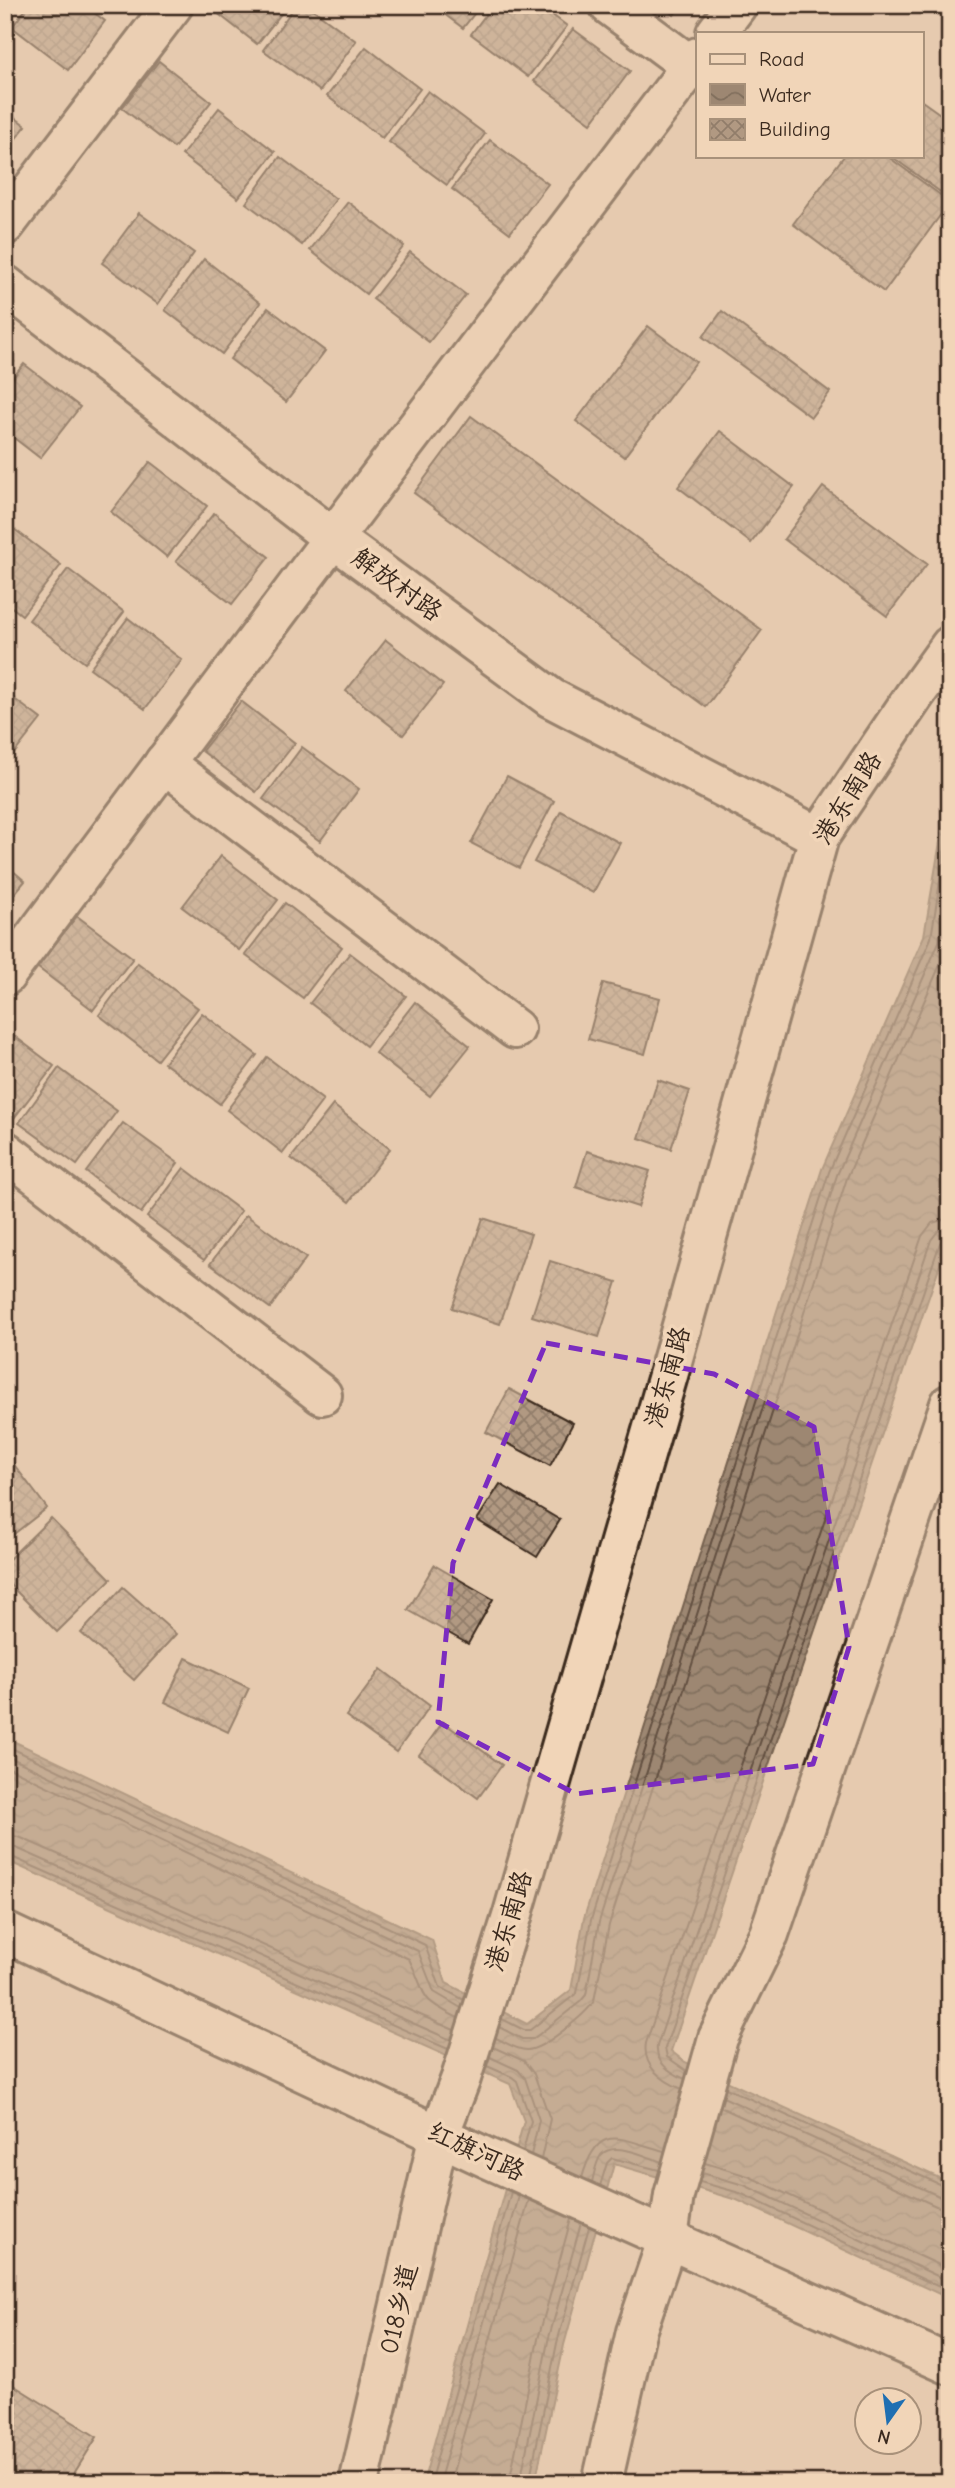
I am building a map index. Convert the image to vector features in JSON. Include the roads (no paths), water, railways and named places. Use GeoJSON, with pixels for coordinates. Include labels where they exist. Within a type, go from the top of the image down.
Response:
{"type":"FeatureCollection","features":[{"type":"Feature","properties":{"kind":"street"},"geometry":{"type":"LineString","coordinates":[[5,225],[173,5]]}},
{"type":"Feature","properties":{"kind":"street"},"geometry":{"type":"LineString","coordinates":[[5,976],[694,62],[609,5]]}},
{"type":"Feature","properties":{"kind":"street"},"geometry":{"type":"LineString","coordinates":[[717,32],[737,5]]}},
{"type":"Feature","properties":{"kind":"street","name":"解放村路"},"geometry":{"type":"LineString","coordinates":[[5,285],[333,538],[551,698],[819,837]]}},
{"type":"Feature","properties":{"kind":"street","name":"港东南路"},"geometry":{"type":"LineString","coordinates":[[439,2135],[461,2078],[512,1917],[819,837],[950,646]]}},
{"type":"Feature","properties":{"kind":"street"},"geometry":{"type":"LineString","coordinates":[[164,763],[515,1029]]}},
{"type":"Feature","properties":{"kind":"street"},"geometry":{"type":"LineString","coordinates":[[5,1151],[322,1395]]}},
{"type":"Feature","properties":{"kind":"street"},"geometry":{"type":"LineString","coordinates":[[602,2483],[636,2332],[668,2238],[674,2195],[718,2038],[769,1934],[950,1404]]}},
{"type":"Feature","properties":{"kind":"street","name":"红旗河路"},"geometry":{"type":"LineString","coordinates":[[5,1932],[487,2158],[950,2365]]}},
{"type":"Feature","properties":{"kind":"street","name":"018乡道"},"geometry":{"type":"LineString","coordinates":[[359,2483],[439,2135]]}},
{"type":"Feature","properties":{"kind":"water"},"geometry":{"type":"Polygon","coordinates":[[[950,783],[950,1235],[671,2051],[685,2062],[950,2183],[950,2299],[737,2200],[614,2164],[564,2345],[535,2483],[423,2483],[524,2121],[510,2084],[5,1860],[5,1737],[432,1940],[446,1983],[527,2024],[571,1990],[584,1918],[822,1169],[924,936],[950,783]]]}}]}
